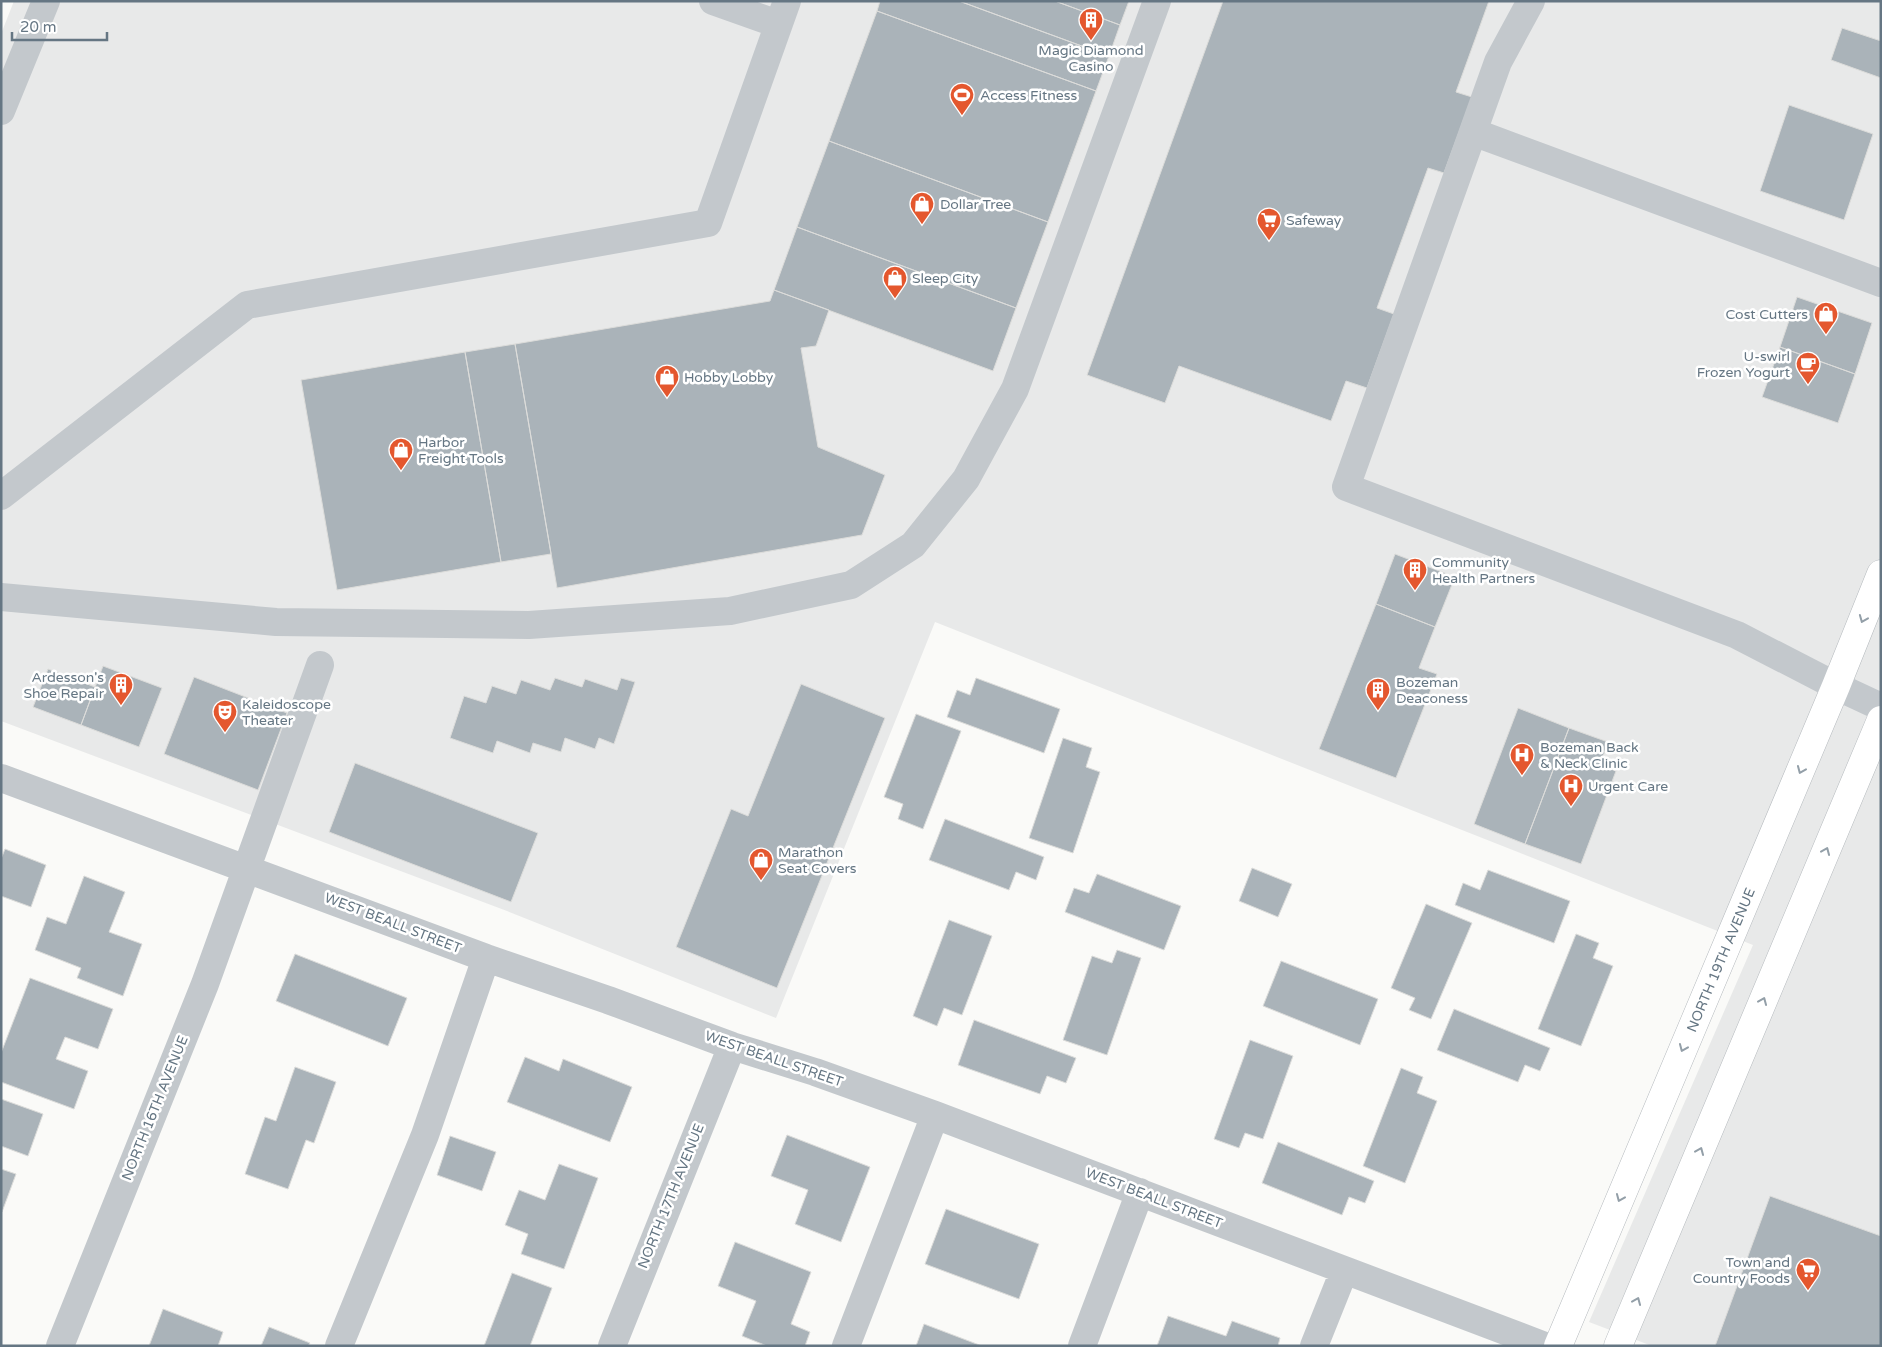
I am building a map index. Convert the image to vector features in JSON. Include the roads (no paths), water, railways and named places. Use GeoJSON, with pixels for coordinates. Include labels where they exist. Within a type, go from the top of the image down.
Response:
{"type":"FeatureCollection","features":[{"type":"Feature","properties":{"kind":"main road","name":"NORTH 19TH AVENUE"},"geometry":{"type":"LineString","coordinates":[[1558,1346],[1836,686],[1881,574]]}},
{"type":"Feature","properties":{"kind":"main road"},"geometry":{"type":"LineString","coordinates":[[1618,1346],[1881,720]]}},
{"type":"Feature","properties":{"kind":"street"},"geometry":{"type":"LineString","coordinates":[[1,111],[46,1]]}},
{"type":"Feature","properties":{"kind":"street"},"geometry":{"type":"LineString","coordinates":[[1,496],[247,305],[708,223],[782,13],[713,1]]}},
{"type":"Feature","properties":{"kind":"street"},"geometry":{"type":"LineString","coordinates":[[1,597],[276,622],[529,624],[730,611],[851,585],[913,545],[966,479],[1015,389],[1157,1]]}},
{"type":"Feature","properties":{"kind":"street"},"geometry":{"type":"LineString","coordinates":[[1531,1],[1498,62],[1346,487],[1737,635],[1881,707]]}},
{"type":"Feature","properties":{"kind":"street"},"geometry":{"type":"LineString","coordinates":[[1473,132],[1881,283]]}},
{"type":"Feature","properties":{"kind":"street","name":"NORTH 16TH AVENUE"},"geometry":{"type":"LineString","coordinates":[[60,1346],[205,984],[320,665]]}},
{"type":"Feature","properties":{"kind":"street","name":"WEST BEALL STREET"},"geometry":{"type":"LineString","coordinates":[[1,778],[486,958],[732,1046],[815,1072],[935,1115],[1545,1346]]}},
{"type":"Feature","properties":{"kind":"street"},"geometry":{"type":"LineString","coordinates":[[339,1346],[425,1135],[486,958]]}},
{"type":"Feature","properties":{"kind":"street","name":"NORTH 17TH AVENUE"},"geometry":{"type":"LineString","coordinates":[[612,1346],[732,1046]]}},
{"type":"Feature","properties":{"kind":"street"},"geometry":{"type":"LineString","coordinates":[[846,1346],[935,1115]]}},
{"type":"Feature","properties":{"kind":"street"},"geometry":{"type":"LineString","coordinates":[[1082,1346],[1140,1192]]}},
{"type":"Feature","properties":{"kind":"street"},"geometry":{"type":"LineString","coordinates":[[1314,1346],[1344,1271]]}},
{"type":"Feature","properties":{"kind":"place","name":"Magic Diamond Casino"},"geometry":{"type":"Point","coordinates":[1091,41]}},
{"type":"Feature","properties":{"kind":"place","name":"Access Fitness"},"geometry":{"type":"Point","coordinates":[962,116]}},
{"type":"Feature","properties":{"kind":"place","name":"Dollar Tree"},"geometry":{"type":"Point","coordinates":[922,225]}},
{"type":"Feature","properties":{"kind":"place","name":"Safeway"},"geometry":{"type":"Point","coordinates":[1269,241]}},
{"type":"Feature","properties":{"kind":"place","name":"Sleep City"},"geometry":{"type":"Point","coordinates":[895,299]}},
{"type":"Feature","properties":{"kind":"place","name":"Cost Cutters"},"geometry":{"type":"Point","coordinates":[1826,335]}},
{"type":"Feature","properties":{"kind":"place","name":"U-swirl Frozen Yogurt"},"geometry":{"type":"Point","coordinates":[1808,385]}},
{"type":"Feature","properties":{"kind":"place","name":"Hobby Lobby"},"geometry":{"type":"Point","coordinates":[667,398]}},
{"type":"Feature","properties":{"kind":"place","name":"Harbor Freight Tools"},"geometry":{"type":"Point","coordinates":[401,471]}},
{"type":"Feature","properties":{"kind":"place","name":"Community Health Partners"},"geometry":{"type":"Point","coordinates":[1415,591]}},
{"type":"Feature","properties":{"kind":"place","name":"Ardesson's Shoe Repair"},"geometry":{"type":"Point","coordinates":[121,706]}},
{"type":"Feature","properties":{"kind":"place","name":"Bozeman Deaconess"},"geometry":{"type":"Point","coordinates":[1378,711]}},
{"type":"Feature","properties":{"kind":"place","name":"Kaleidoscope Theater"},"geometry":{"type":"Point","coordinates":[225,733]}},
{"type":"Feature","properties":{"kind":"place","name":"Bozeman Back & Neck Clinic"},"geometry":{"type":"Point","coordinates":[1522,776]}},
{"type":"Feature","properties":{"kind":"place","name":"Urgent Care"},"geometry":{"type":"Point","coordinates":[1571,807]}},
{"type":"Feature","properties":{"kind":"place","name":"Marathon Seat Covers"},"geometry":{"type":"Point","coordinates":[761,881]}},
{"type":"Feature","properties":{"kind":"place","name":"Town and Country Foods"},"geometry":{"type":"Point","coordinates":[1808,1291]}}]}
